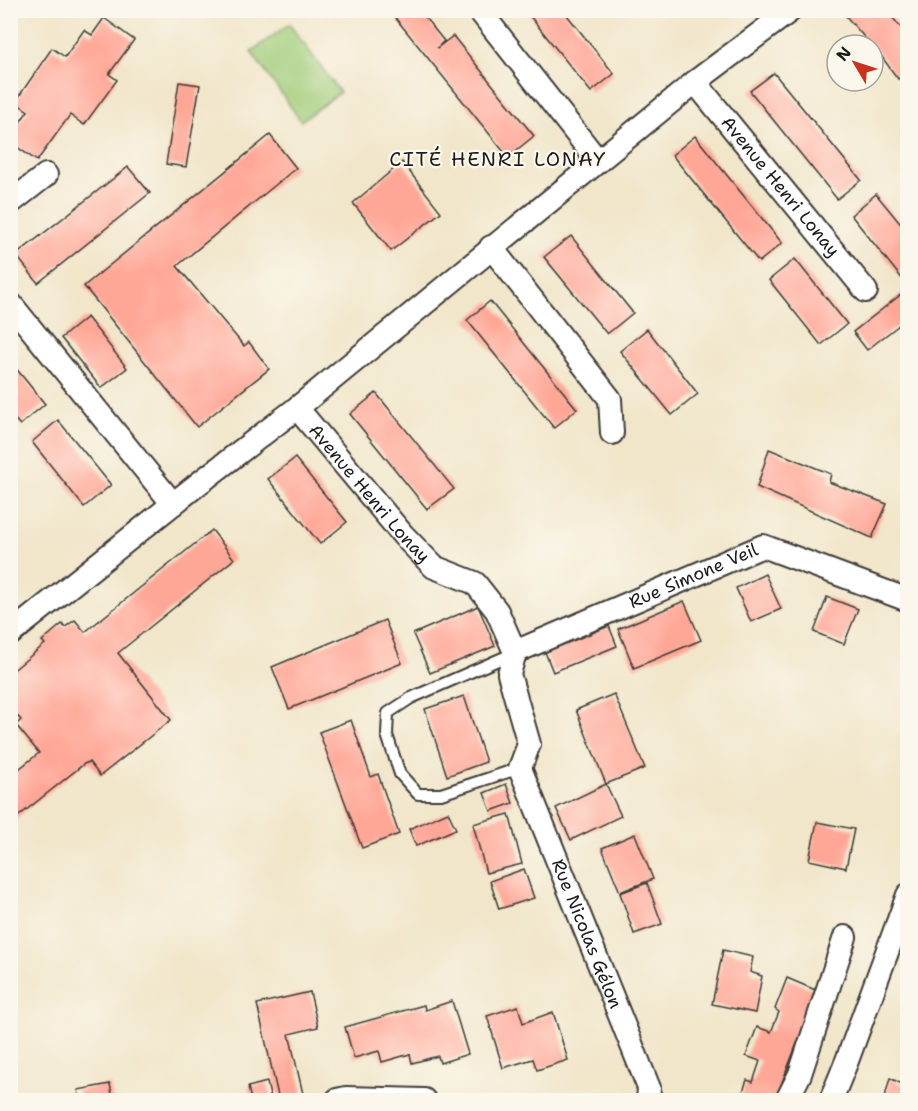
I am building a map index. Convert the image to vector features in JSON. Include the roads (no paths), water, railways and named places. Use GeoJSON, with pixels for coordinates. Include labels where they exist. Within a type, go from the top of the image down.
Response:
{"type":"FeatureCollection","features":[{"type":"Feature","properties":{"kind":"street"},"geometry":{"type":"LineString","coordinates":[[479,10],[598,160]]}},
{"type":"Feature","properties":{"kind":"street","name":"Avenue Henri Lonay"},"geometry":{"type":"LineString","coordinates":[[10,634],[297,408],[598,160],[786,12]]}},
{"type":"Feature","properties":{"kind":"street","name":"Avenue Henri Lonay"},"geometry":{"type":"LineString","coordinates":[[695,82],[866,291]]}},
{"type":"Feature","properties":{"kind":"street"},"geometry":{"type":"LineString","coordinates":[[10,203],[46,175]]}},
{"type":"Feature","properties":{"kind":"street"},"geometry":{"type":"LineString","coordinates":[[490,248],[610,399],[612,433]]}},
{"type":"Feature","properties":{"kind":"street"},"geometry":{"type":"LineString","coordinates":[[10,303],[173,504]]}},
{"type":"Feature","properties":{"kind":"street","name":"Avenue Henri Lonay"},"geometry":{"type":"LineString","coordinates":[[297,408],[404,535],[434,567],[475,583],[497,610],[515,652]]}},
{"type":"Feature","properties":{"kind":"street","name":"Rue Simone Veil"},"geometry":{"type":"LineString","coordinates":[[515,652],[763,546],[908,600]]}},
{"type":"Feature","properties":{"kind":"street"},"geometry":{"type":"LineString","coordinates":[[515,652],[508,674],[530,744],[520,768]]}},
{"type":"Feature","properties":{"kind":"street","name":"Rue Nicolas Gélon"},"geometry":{"type":"LineString","coordinates":[[520,768],[649,1088],[648,1101]]}},
{"type":"Feature","properties":{"kind":"street"},"geometry":{"type":"LineString","coordinates":[[831,1101],[908,895]]}},
{"type":"Feature","properties":{"kind":"street"},"geometry":{"type":"LineString","coordinates":[[787,1101],[800,1074],[846,937]]}},
{"type":"Feature","properties":{"kind":"street"},"geometry":{"type":"LineString","coordinates":[[337,1101],[346,1098],[424,1101]]}},
{"type":"Feature","properties":{"kind":"lane"},"geometry":{"type":"LineString","coordinates":[[515,652],[404,703],[388,713],[387,735],[400,774],[418,794],[441,794],[520,768]]}},
{"type":"Feature","properties":{"kind":"district","name":"CITÉ HENRI LONAY"},"geometry":{"type":"Point","coordinates":[498,159]}}]}
